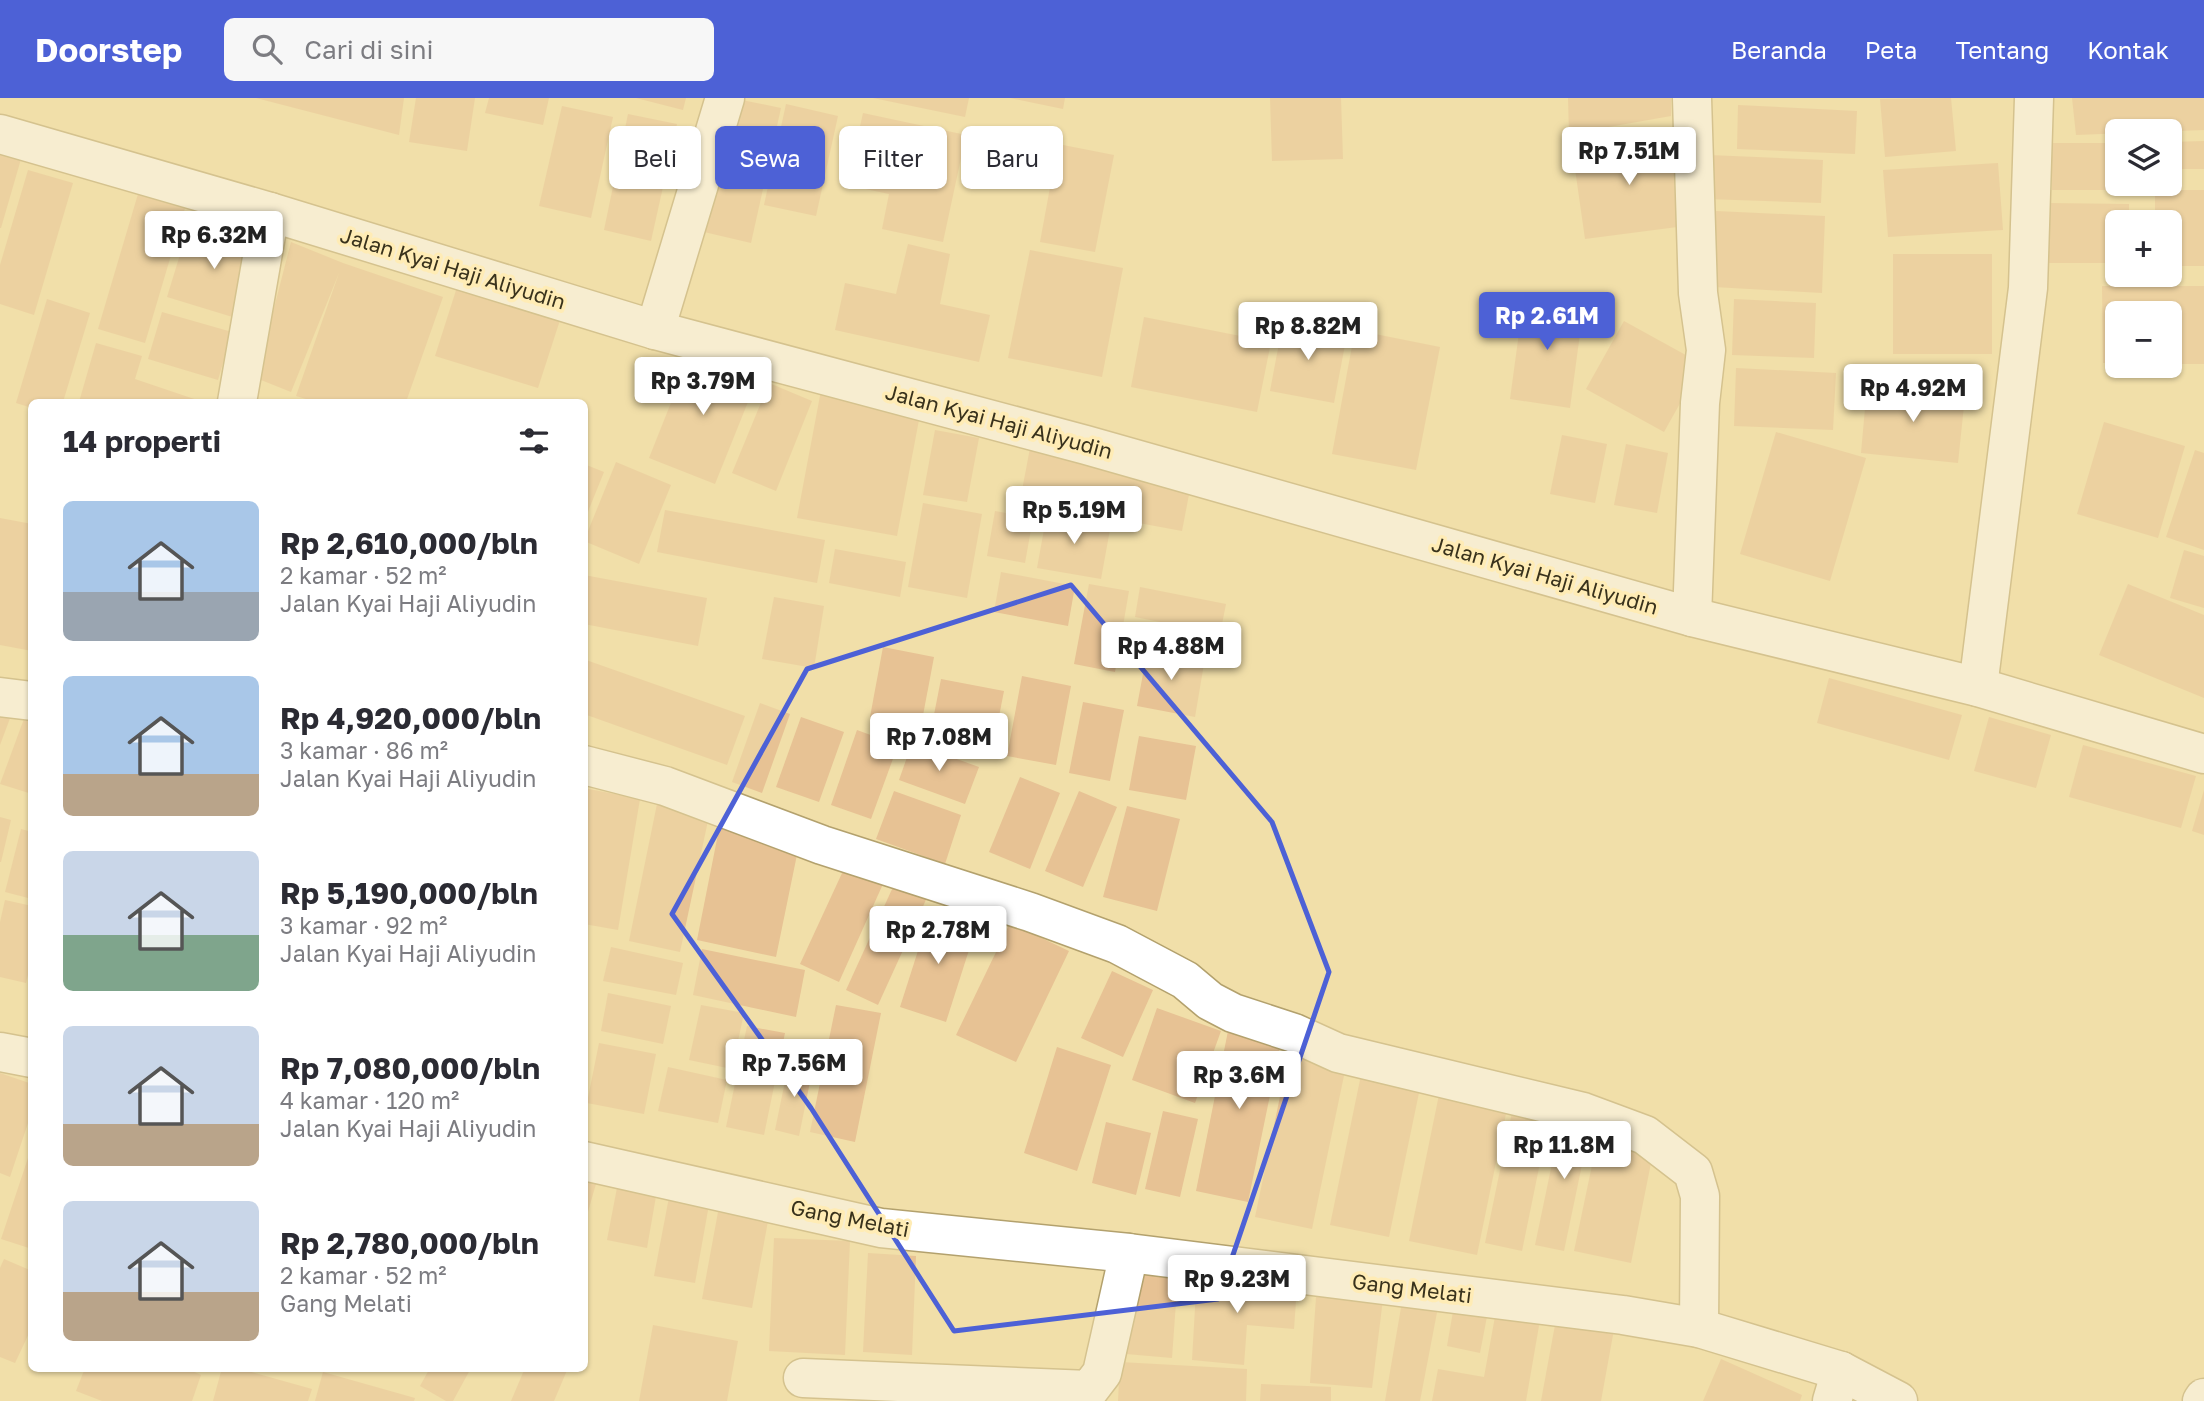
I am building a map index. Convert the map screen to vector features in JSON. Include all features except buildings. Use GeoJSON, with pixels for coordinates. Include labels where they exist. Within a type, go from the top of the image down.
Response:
{"type":"FeatureCollection","features":[{"type":"Feature","properties":{"kind":"street"},"geometry":{"type":"LineString","coordinates":[[655,330],[725,98]]}},
{"type":"Feature","properties":{"kind":"street"},"geometry":{"type":"LineString","coordinates":[[1692,98],[1699,293],[1706,349],[1700,403],[1692,617]]}},
{"type":"Feature","properties":{"kind":"street"},"geometry":{"type":"LineString","coordinates":[[1978,687],[2028,288],[2034,98]]}},
{"type":"Feature","properties":{"kind":"street","name":"Jalan Kyai Haji Aliyudin"},"geometry":{"type":"LineString","coordinates":[[0,134],[270,212],[655,330],[1060,438],[1692,617],[1978,687],[2204,754]]}},
{"type":"Feature","properties":{"kind":"street"},"geometry":{"type":"LineString","coordinates":[[238,399],[270,212]]}},
{"type":"Feature","properties":{"kind":"street"},"geometry":{"type":"LineString","coordinates":[[0,697],[28,700]]}},
{"type":"Feature","properties":{"kind":"street"},"geometry":{"type":"LineString","coordinates":[[588,766],[665,786],[822,845],[1030,912],[1117,944],[1185,980],[1210,1001],[1233,1013],[1294,1033],[1338,1053],[1583,1112],[1645,1135],[1693,1172],[1700,1196],[1699,1328]]}},
{"type":"Feature","properties":{"kind":"street"},"geometry":{"type":"LineString","coordinates":[[0,1052],[28,1057]]}},
{"type":"Feature","properties":{"kind":"street","name":"Gang Melati"},"geometry":{"type":"LineString","coordinates":[[588,1162],[881,1228],[1129,1253],[1623,1315],[1699,1328],[1837,1386],[1898,1401]]}},
{"type":"Feature","properties":{"kind":"street"},"geometry":{"type":"LineString","coordinates":[[803,1378],[1089,1390],[1102,1373],[1129,1253]]}},
{"type":"Feature","properties":{"kind":"highlighted area"},"geometry":{"type":"Polygon","coordinates":[[[1071,585],[1272,822],[1329,972],[1218,1299],[954,1331],[811,1108],[672,914],[807,669],[1071,585]]]}}]}
